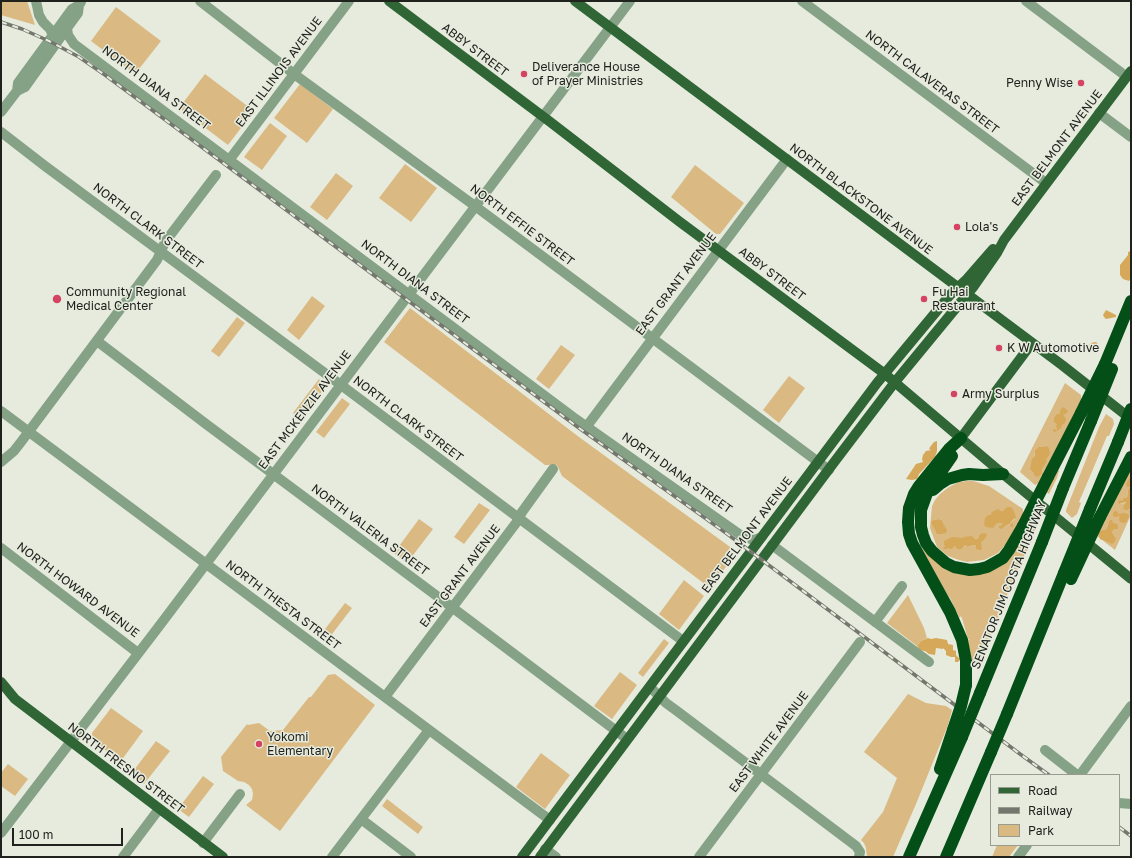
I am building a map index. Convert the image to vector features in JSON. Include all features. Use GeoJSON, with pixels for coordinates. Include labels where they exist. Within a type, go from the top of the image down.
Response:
{"type":"FeatureCollection","features":[{"type":"Feature","properties":{"kind":"highway"},"geometry":{"type":"LineString","coordinates":[[961,438],[954,452],[929,489],[921,510],[921,527],[926,543],[942,560],[954,567],[970,570],[978,569],[996,562],[1003,558],[1009,550],[1023,526],[1081,413],[1108,366],[1131,300]]}},
{"type":"Feature","properties":{"kind":"highway","name":"SENATOR JIM COSTA HIGHWAY"},"geometry":{"type":"LineString","coordinates":[[909,857],[957,734],[980,693],[1042,542],[1091,421],[1108,366],[1131,322]]}},
{"type":"Feature","properties":{"kind":"highway"},"geometry":{"type":"LineString","coordinates":[[946,857],[1067,576],[1090,509],[1131,409]]}},
{"type":"Feature","properties":{"kind":"highway"},"geometry":{"type":"LineString","coordinates":[[957,734],[966,685],[966,661],[962,640],[950,612],[912,543],[909,534],[908,522],[909,508],[914,494],[919,486],[948,449],[961,438]]}},
{"type":"Feature","properties":{"kind":"highway"},"geometry":{"type":"LineString","coordinates":[[1067,576],[1131,457]]}},
{"type":"Feature","properties":{"kind":"highway"},"geometry":{"type":"LineString","coordinates":[[923,504],[928,495],[935,488],[944,481],[954,477],[969,474],[983,476],[1003,474]]}},
{"type":"Feature","properties":{"kind":"main road","name":"ABBY STREET"},"geometry":{"type":"LineString","coordinates":[[389,1],[718,250],[885,374],[1003,474],[1131,579]]}},
{"type":"Feature","properties":{"kind":"main road","name":"NORTH BLACKSTONE AVENUE"},"geometry":{"type":"LineString","coordinates":[[574,1],[967,294],[1131,419]]}},
{"type":"Feature","properties":{"kind":"main road","name":"EAST BELMONT AVENUE"},"geometry":{"type":"LineString","coordinates":[[543,853],[895,382],[967,294],[997,253],[1004,240],[1129,74]]}},
{"type":"Feature","properties":{"kind":"main road","name":"EAST BELMONT AVENUE"},"geometry":{"type":"LineString","coordinates":[[522,857],[885,374],[950,295],[993,249],[1004,240]]}},
{"type":"Feature","properties":{"kind":"main road"},"geometry":{"type":"LineString","coordinates":[[961,438],[1032,343]]}},
{"type":"Feature","properties":{"kind":"main road"},"geometry":{"type":"LineString","coordinates":[[772,545],[769,543],[769,540],[784,518],[783,508]]}},
{"type":"Feature","properties":{"kind":"main road","name":"NORTH FRESNO STREET"},"geometry":{"type":"LineString","coordinates":[[1,682],[15,699],[223,857]]}},
{"type":"Feature","properties":{"kind":"main road","name":"NORTH FRESNO STREET"},"geometry":{"type":"LineString","coordinates":[[1,694],[15,699]]}},
{"type":"Feature","properties":{"kind":"street"},"geometry":{"type":"LineString","coordinates":[[36,1],[39,15],[53,35]]}},
{"type":"Feature","properties":{"kind":"street"},"geometry":{"type":"LineString","coordinates":[[42,1],[47,17],[54,22],[65,25]]}},
{"type":"Feature","properties":{"kind":"street","name":"NORTH EFFIE STREET"},"geometry":{"type":"LineString","coordinates":[[200,1],[294,74],[475,206],[829,470]]}},
{"type":"Feature","properties":{"kind":"street","name":"EAST ILLINOIS AVENUE"},"geometry":{"type":"LineString","coordinates":[[230,159],[349,1]]}},
{"type":"Feature","properties":{"kind":"street","name":"EAST MCKENZIE AVENUE"},"geometry":{"type":"LineString","coordinates":[[2,832],[630,1]]}},
{"type":"Feature","properties":{"kind":"street","name":"NORTH CALAVERAS STREET"},"geometry":{"type":"LineString","coordinates":[[802,1],[1046,184]]}},
{"type":"Feature","properties":{"kind":"street"},"geometry":{"type":"LineString","coordinates":[[1026,1],[1129,74]]}},
{"type":"Feature","properties":{"kind":"street"},"geometry":{"type":"LineString","coordinates":[[1,112],[17,92],[25,87],[65,25],[72,9],[81,3]]}},
{"type":"Feature","properties":{"kind":"street"},"geometry":{"type":"LineString","coordinates":[[17,92],[18,83],[53,35],[65,25]]}},
{"type":"Feature","properties":{"kind":"street","name":"NORTH DIANA STREET"},"geometry":{"type":"LineString","coordinates":[[65,25],[69,38],[74,44],[587,426],[742,536],[754,540],[762,537]]}},
{"type":"Feature","properties":{"kind":"street"},"geometry":{"type":"LineString","coordinates":[[1099,113],[1131,137]]}},
{"type":"Feature","properties":{"kind":"street","name":"NORTH CLARK STREET"},"geometry":{"type":"LineString","coordinates":[[1,132],[341,384],[683,641]]}},
{"type":"Feature","properties":{"kind":"street","name":"EAST GRANT AVENUE"},"geometry":{"type":"LineString","coordinates":[[587,426],[786,159]]}},
{"type":"Feature","properties":{"kind":"street"},"geometry":{"type":"LineString","coordinates":[[1,462],[14,451],[29,432],[157,260],[165,242],[216,175]]}},
{"type":"Feature","properties":{"kind":"street","name":"NORTH VALERIA STREET"},"geometry":{"type":"LineString","coordinates":[[97,341],[627,739]]}},
{"type":"Feature","properties":{"kind":"street","name":"NORTH THESTA STREET"},"geometry":{"type":"LineString","coordinates":[[1,411],[550,820]]}},
{"type":"Feature","properties":{"kind":"street","name":"EAST GRANT AVENUE"},"geometry":{"type":"LineString","coordinates":[[385,697],[516,523],[522,512],[553,469]]}},
{"type":"Feature","properties":{"kind":"street"},"geometry":{"type":"LineString","coordinates":[[772,545],[929,662]]}},
{"type":"Feature","properties":{"kind":"street","name":"NORTH HOWARD AVENUE"},"geometry":{"type":"LineString","coordinates":[[1,548],[138,653]]}},
{"type":"Feature","properties":{"kind":"street"},"geometry":{"type":"LineString","coordinates":[[875,622],[902,586]]}},
{"type":"Feature","properties":{"kind":"street","name":"EAST WHITE AVENUE"},"geometry":{"type":"LineString","coordinates":[[699,857],[860,642]]}},
{"type":"Feature","properties":{"kind":"street"},"geometry":{"type":"LineString","coordinates":[[650,687],[671,707],[856,846],[859,854]]}},
{"type":"Feature","properties":{"kind":"street"},"geometry":{"type":"LineString","coordinates":[[1079,774],[1131,706]]}},
{"type":"Feature","properties":{"kind":"street"},"geometry":{"type":"LineString","coordinates":[[332,857],[429,730]]}},
{"type":"Feature","properties":{"kind":"street"},"geometry":{"type":"LineString","coordinates":[[1045,750],[1077,774]]}},
{"type":"Feature","properties":{"kind":"street"},"geometry":{"type":"LineString","coordinates":[[203,843],[240,794]]}},
{"type":"Feature","properties":{"kind":"street"},"geometry":{"type":"LineString","coordinates":[[1120,803],[1131,804]]}},
{"type":"Feature","properties":{"kind":"street"},"geometry":{"type":"LineString","coordinates":[[123,857],[159,809]]}},
{"type":"Feature","properties":{"kind":"street"},"geometry":{"type":"LineString","coordinates":[[361,819],[411,857]]}},
{"type":"Feature","properties":{"kind":"street"},"geometry":{"type":"LineString","coordinates":[[1018,857],[1026,846]]}},
{"type":"Feature","properties":{"kind":"street"},"geometry":{"type":"LineString","coordinates":[[543,853],[556,857]]}},
{"type":"Feature","properties":{"kind":"green space"},"geometry":{"type":"Polygon","coordinates":[[[1,1],[27,1],[35,25],[1,15],[1,1]]]}},
{"type":"Feature","properties":{"kind":"green space"},"geometry":{"type":"Polygon","coordinates":[[[116,7],[161,41],[135,74],[91,41],[116,7]]]}},
{"type":"Feature","properties":{"kind":"green space"},"geometry":{"type":"Polygon","coordinates":[[[205,74],[254,111],[228,145],[179,108],[205,74]]]}},
{"type":"Feature","properties":{"kind":"green space"},"geometry":{"type":"Polygon","coordinates":[[[300,84],[333,109],[307,143],[274,118],[300,84]]]}},
{"type":"Feature","properties":{"kind":"green space"},"geometry":{"type":"Polygon","coordinates":[[[270,123],[287,136],[262,170],[244,157],[270,123]]]}},
{"type":"Feature","properties":{"kind":"green space"},"geometry":{"type":"Polygon","coordinates":[[[405,164],[437,188],[411,222],[379,198],[405,164]]]}},
{"type":"Feature","properties":{"kind":"green space"},"geometry":{"type":"Polygon","coordinates":[[[695,165],[744,203],[720,234],[716,234],[671,197],[695,165]]]}},
{"type":"Feature","properties":{"kind":"green space"},"geometry":{"type":"Polygon","coordinates":[[[336,173],[353,186],[327,220],[310,207],[336,173]]]}},
{"type":"Feature","properties":{"kind":"green space"},"geometry":{"type":"Polygon","coordinates":[[[312,296],[325,306],[299,340],[287,330],[312,296]]]}},
{"type":"Feature","properties":{"kind":"green space"},"geometry":{"type":"Polygon","coordinates":[[[410,308],[579,437],[737,552],[710,588],[562,476],[557,465],[545,465],[384,342],[410,308]]]}},
{"type":"Feature","properties":{"kind":"green space"},"geometry":{"type":"Polygon","coordinates":[[[237,317],[245,323],[219,357],[211,351],[237,317]]]}},
{"type":"Feature","properties":{"kind":"green space"},"geometry":{"type":"Polygon","coordinates":[[[561,345],[575,355],[549,389],[536,379],[561,345]]]}},
{"type":"Feature","properties":{"kind":"green space"},"geometry":{"type":"Polygon","coordinates":[[[789,376],[805,388],[779,423],[763,410],[789,376]]]}},
{"type":"Feature","properties":{"kind":"green space"},"geometry":{"type":"Polygon","coordinates":[[[319,379],[327,385],[301,419],[293,413],[319,379]]]}},
{"type":"Feature","properties":{"kind":"green space"},"geometry":{"type":"Polygon","coordinates":[[[1065,383],[1081,395],[1081,401],[1039,483],[1035,485],[1020,472],[1065,383]],[[1038,447],[1035,450],[1034,473],[1043,469],[1047,458],[1044,447],[1038,447]]]}},
{"type":"Feature","properties":{"kind":"green space"},"geometry":{"type":"Polygon","coordinates":[[[342,398],[350,404],[324,438],[316,432],[342,398]]]}},
{"type":"Feature","properties":{"kind":"green space"},"geometry":{"type":"Polygon","coordinates":[[[1106,414],[1113,419],[1114,424],[1109,436],[1107,436],[1079,502],[1081,503],[1077,514],[1072,518],[1066,510],[1099,427],[1106,414]]]}},
{"type":"Feature","properties":{"kind":"green space"},"geometry":{"type":"Polygon","coordinates":[[[1131,469],[1131,477],[1129,478],[1131,486],[1128,490],[1127,498],[1119,504],[1127,501],[1126,503],[1128,510],[1131,508],[1131,515],[1115,550],[1102,540],[1111,544],[1114,529],[1108,524],[1106,529],[1099,531],[1131,469]]]}},
{"type":"Feature","properties":{"kind":"green space"},"geometry":{"type":"Polygon","coordinates":[[[1058,470],[1057,478],[1049,494],[1046,492],[1058,470]]]}},
{"type":"Feature","properties":{"kind":"green space"},"geometry":{"type":"Polygon","coordinates":[[[973,481],[989,486],[1023,509],[1023,515],[1013,534],[1005,545],[998,553],[984,560],[967,562],[948,556],[937,547],[930,528],[932,506],[935,500],[949,487],[959,482],[973,481]],[[1004,510],[988,515],[996,524],[1001,523],[1005,526],[1011,524],[1010,523],[1015,519],[1004,510]],[[933,520],[932,522],[936,532],[945,529],[942,520],[933,520]],[[962,538],[944,548],[954,546],[957,549],[962,549],[965,545],[967,547],[974,545],[976,546],[978,539],[962,538]]]}},
{"type":"Feature","properties":{"kind":"green space"},"geometry":{"type":"Polygon","coordinates":[[[479,503],[490,510],[464,544],[454,537],[479,503]]]}},
{"type":"Feature","properties":{"kind":"green space"},"geometry":{"type":"Polygon","coordinates":[[[1033,517],[1038,522],[1032,537],[1031,535],[1027,536],[1028,539],[1031,540],[1033,538],[1004,602],[993,631],[991,627],[988,628],[988,633],[992,632],[983,656],[979,660],[978,667],[976,668],[972,666],[972,659],[968,644],[968,640],[970,640],[968,639],[962,618],[960,616],[960,618],[959,617],[922,549],[923,548],[930,554],[984,572],[1033,517]]]}},
{"type":"Feature","properties":{"kind":"green space"},"geometry":{"type":"Polygon","coordinates":[[[419,519],[433,529],[407,563],[394,553],[419,519]]]}},
{"type":"Feature","properties":{"kind":"green space"},"geometry":{"type":"Polygon","coordinates":[[[684,580],[704,596],[679,630],[659,614],[684,580]]]}},
{"type":"Feature","properties":{"kind":"green space"},"geometry":{"type":"Polygon","coordinates":[[[908,595],[924,628],[927,638],[921,641],[917,646],[887,623],[908,595]]]}},
{"type":"Feature","properties":{"kind":"green space"},"geometry":{"type":"Polygon","coordinates":[[[345,603],[352,608],[326,642],[319,637],[345,603]]]}},
{"type":"Feature","properties":{"kind":"green space"},"geometry":{"type":"Polygon","coordinates":[[[664,639],[669,643],[643,677],[638,673],[664,639]]]}},
{"type":"Feature","properties":{"kind":"green space"},"geometry":{"type":"Polygon","coordinates":[[[620,672],[637,685],[612,719],[594,706],[620,672]]]}},
{"type":"Feature","properties":{"kind":"green space"},"geometry":{"type":"Polygon","coordinates":[[[335,674],[375,705],[280,831],[246,805],[252,800],[252,789],[249,785],[238,781],[223,771],[221,757],[247,724],[259,723],[270,731],[283,730],[328,675],[335,674]]]}},
{"type":"Feature","properties":{"kind":"green space"},"geometry":{"type":"Polygon","coordinates":[[[908,694],[926,703],[946,706],[952,710],[948,725],[893,857],[867,857],[866,848],[861,840],[883,812],[897,778],[864,752],[908,694]]]}},
{"type":"Feature","properties":{"kind":"green space"},"geometry":{"type":"Polygon","coordinates":[[[111,708],[143,731],[118,765],[115,758],[93,740],[92,733],[111,708]]]}},
{"type":"Feature","properties":{"kind":"green space"},"geometry":{"type":"Polygon","coordinates":[[[156,741],[170,751],[144,784],[131,774],[156,741]]]}},
{"type":"Feature","properties":{"kind":"green space"},"geometry":{"type":"Polygon","coordinates":[[[541,753],[570,775],[545,809],[516,787],[541,753]]]}},
{"type":"Feature","properties":{"kind":"green space"},"geometry":{"type":"Polygon","coordinates":[[[8,764],[28,779],[15,796],[1,786],[1,773],[8,764]]]}},
{"type":"Feature","properties":{"kind":"green space"},"geometry":{"type":"Polygon","coordinates":[[[203,776],[214,784],[189,817],[178,809],[203,776]]]}},
{"type":"Feature","properties":{"kind":"green space"},"geometry":{"type":"Polygon","coordinates":[[[387,799],[423,827],[418,834],[382,806],[387,799]]]}},
{"type":"Feature","properties":{"kind":"green space"},"geometry":{"type":"Polygon","coordinates":[[[997,846],[1017,846],[1009,857],[992,857],[997,846]]]}},
{"type":"Feature","properties":{"kind":"shaded area"},"geometry":{"type":"Polygon","coordinates":[[[1131,251],[1131,277],[1129,281],[1123,279],[1120,275],[1120,265],[1128,255],[1128,252],[1131,251]]]}},
{"type":"Feature","properties":{"kind":"shaded area"},"geometry":{"type":"Polygon","coordinates":[[[1106,310],[1116,315],[1116,317],[1106,319],[1103,315],[1106,310]]]}},
{"type":"Feature","properties":{"kind":"shaded area"},"geometry":{"type":"Polygon","coordinates":[[[1096,342],[1098,344],[1097,349],[1092,350],[1088,348],[1091,343],[1096,342]]]}},
{"type":"Feature","properties":{"kind":"shaded area"},"geometry":{"type":"Polygon","coordinates":[[[1063,407],[1068,411],[1066,414],[1063,414],[1066,419],[1065,423],[1055,432],[1053,429],[1057,430],[1057,424],[1054,422],[1054,418],[1057,414],[1060,414],[1060,410],[1063,407]]]}},
{"type":"Feature","properties":{"kind":"shaded area"},"geometry":{"type":"Polygon","coordinates":[[[937,441],[937,451],[935,457],[919,474],[917,479],[906,479],[916,464],[923,462],[923,455],[926,451],[931,450],[929,449],[930,447],[937,441]]]}},
{"type":"Feature","properties":{"kind":"shaded area"},"geometry":{"type":"Polygon","coordinates":[[[1047,446],[1050,454],[1047,458],[1042,473],[1038,477],[1034,475],[1030,469],[1032,459],[1035,456],[1035,450],[1038,447],[1047,446]]]}},
{"type":"Feature","properties":{"kind":"shaded area"},"geometry":{"type":"Polygon","coordinates":[[[1131,477],[1131,508],[1125,510],[1123,508],[1126,502],[1119,504],[1118,502],[1120,500],[1122,501],[1124,498],[1127,498],[1130,487],[1127,487],[1126,484],[1131,477]]]}},
{"type":"Feature","properties":{"kind":"shaded area"},"geometry":{"type":"Polygon","coordinates":[[[1007,507],[1011,507],[1016,517],[1010,523],[1013,523],[1013,527],[1011,527],[1010,524],[1001,529],[999,526],[1002,525],[1001,523],[996,524],[993,528],[986,527],[984,525],[985,518],[988,515],[998,509],[1001,511],[1007,507]]]}},
{"type":"Feature","properties":{"kind":"shaded area"},"geometry":{"type":"Polygon","coordinates":[[[1115,511],[1118,512],[1118,514],[1128,514],[1129,516],[1125,523],[1120,522],[1120,516],[1113,516],[1115,511]]]}},
{"type":"Feature","properties":{"kind":"shaded area"},"geometry":{"type":"Polygon","coordinates":[[[939,519],[942,520],[947,530],[946,533],[937,534],[931,522],[939,519]]]}},
{"type":"Feature","properties":{"kind":"shaded area"},"geometry":{"type":"Polygon","coordinates":[[[1110,520],[1118,526],[1118,529],[1114,529],[1112,533],[1116,539],[1114,543],[1111,544],[1100,539],[1098,534],[1099,531],[1106,529],[1110,520]]]}},
{"type":"Feature","properties":{"kind":"shaded area"},"geometry":{"type":"Polygon","coordinates":[[[985,533],[987,535],[981,542],[982,549],[980,550],[976,549],[976,546],[974,545],[967,547],[965,545],[962,549],[957,549],[954,546],[952,549],[943,548],[946,546],[944,545],[944,541],[952,537],[962,538],[972,536],[975,539],[978,539],[980,534],[985,533]]]}},
{"type":"Feature","properties":{"kind":"shaded area"},"geometry":{"type":"Polygon","coordinates":[[[928,638],[947,640],[948,644],[953,645],[953,650],[956,651],[956,655],[960,659],[958,662],[955,662],[955,657],[946,655],[946,651],[943,648],[936,648],[935,655],[920,650],[917,646],[921,641],[928,638]]]}},
{"type":"Feature","properties":{"kind":"railway"},"geometry":{"type":"LineString","coordinates":[[1,22],[22,29],[49,41],[79,57],[105,75],[579,428],[726,533],[1048,774]]}},
{"type":"Feature","properties":{"kind":"railway"},"geometry":{"type":"LineString","coordinates":[[1120,828],[1131,836]]}},
{"type":"Feature","properties":{"kind":"place","name":"Deliverance House of Prayer Ministries"},"geometry":{"type":"Point","coordinates":[524,74]}},
{"type":"Feature","properties":{"kind":"place","name":"Penny Wise"},"geometry":{"type":"Point","coordinates":[1081,83]}},
{"type":"Feature","properties":{"kind":"place","name":"Lola's"},"geometry":{"type":"Point","coordinates":[957,227]}},
{"type":"Feature","properties":{"kind":"place","name":"Community Regional Medical Center"},"geometry":{"type":"Point","coordinates":[57,299]}},
{"type":"Feature","properties":{"kind":"place","name":"Fu Hai Restaurant"},"geometry":{"type":"Point","coordinates":[924,299]}},
{"type":"Feature","properties":{"kind":"place","name":"K W Automotive"},"geometry":{"type":"Point","coordinates":[999,348]}},
{"type":"Feature","properties":{"kind":"place","name":"Army Surplus"},"geometry":{"type":"Point","coordinates":[954,394]}},
{"type":"Feature","properties":{"kind":"place","name":"Yokomi Elementary"},"geometry":{"type":"Point","coordinates":[259,744]}}]}
